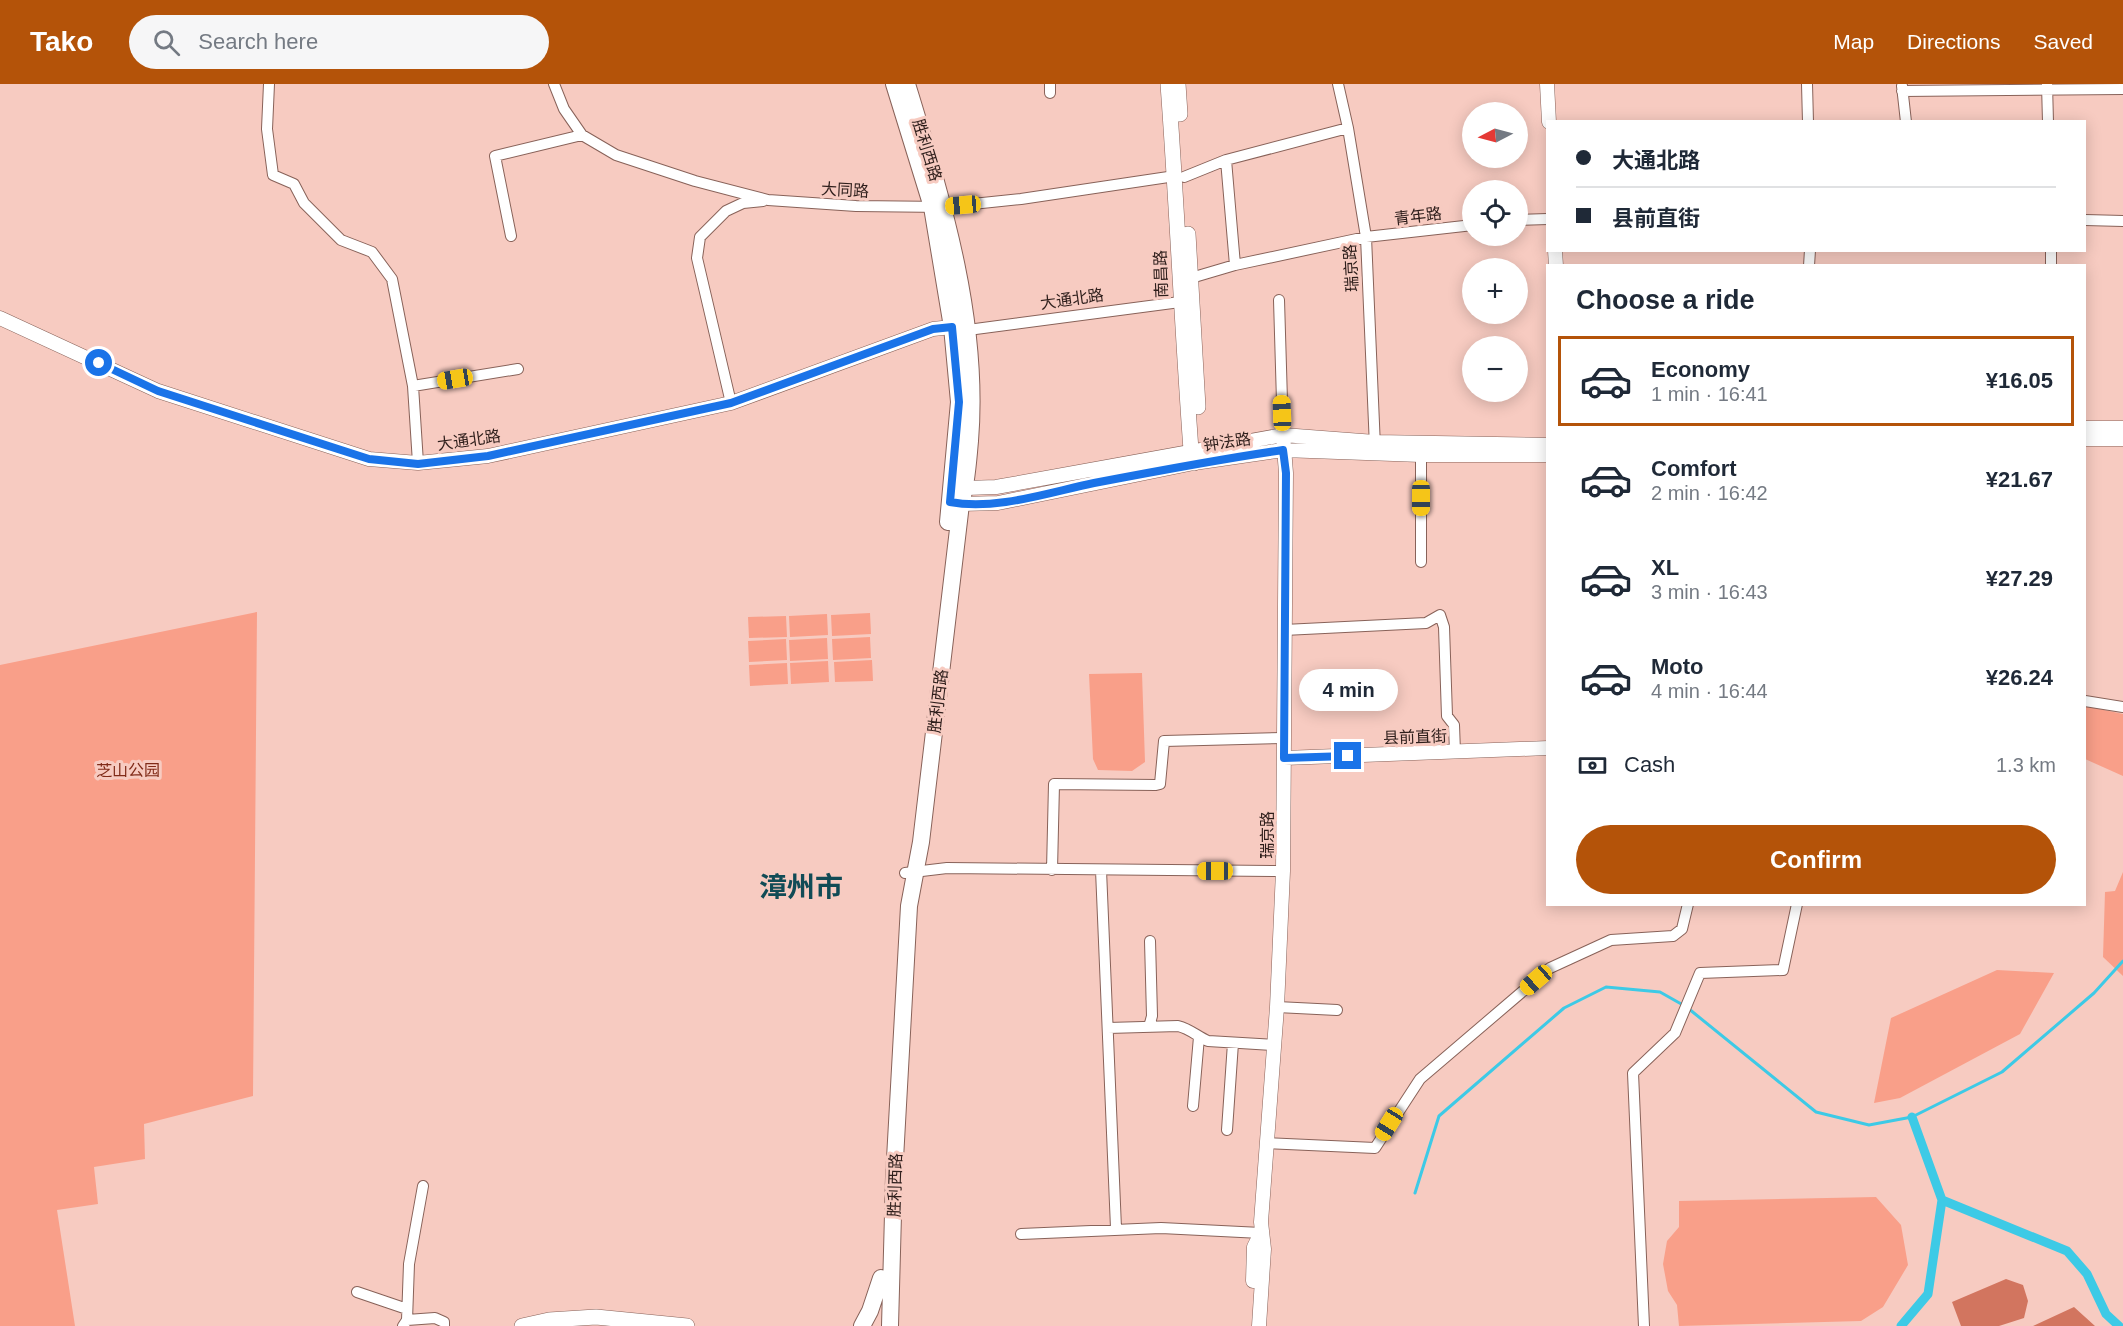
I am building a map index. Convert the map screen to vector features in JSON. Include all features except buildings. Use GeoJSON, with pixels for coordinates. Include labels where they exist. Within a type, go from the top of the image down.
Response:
{"type":"FeatureCollection","features":[{"type":"Feature","properties":{"kind":"main road","name":"胜利西路"},"geometry":{"type":"LineString","coordinates":[[894,84],[938,207]]}},
{"type":"Feature","properties":{"kind":"main road","name":"胜利西路"},"geometry":{"type":"LineString","coordinates":[[892,1321],[894,1177],[911,872],[923,831],[957,494],[973,404],[938,207],[907,84]]}},
{"type":"Feature","properties":{"kind":"main road","name":"南昌路"},"geometry":{"type":"LineString","coordinates":[[1168,84],[1191,278],[1197,456]]}},
{"type":"Feature","properties":{"kind":"main road","name":"南昌路"},"geometry":{"type":"LineString","coordinates":[[1178,84],[1180,302],[1197,456]]}},
{"type":"Feature","properties":{"kind":"main road"},"geometry":{"type":"LineString","coordinates":[[880,1326],[897,905],[911,872]]}},
{"type":"Feature","properties":{"kind":"main road"},"geometry":{"type":"LineString","coordinates":[[862,1326],[870,1311],[881,1278]]}},
{"type":"Feature","properties":{"kind":"main road"},"geometry":{"type":"LineString","coordinates":[[522,1326],[549,1320],[596,1317],[687,1326]]}},
{"type":"Feature","properties":{"kind":"street"},"geometry":{"type":"LineString","coordinates":[[269,84],[267,129],[273,175],[294,184],[304,203],[341,240],[372,252],[392,279],[413,386],[418,464]]}},
{"type":"Feature","properties":{"kind":"street","name":"大同路"},"geometry":{"type":"LineString","coordinates":[[554,84],[564,109],[582,135],[616,155],[695,181],[768,200],[856,206],[938,207],[1021,199],[1179,176],[1226,160],[1348,128]]}},
{"type":"Feature","properties":{"kind":"street","name":"瑞京路"},"geometry":{"type":"LineString","coordinates":[[1338,84],[1348,128],[1366,237],[1375,448]]}},
{"type":"Feature","properties":{"kind":"street"},"geometry":{"type":"LineString","coordinates":[[1547,84],[1548,120]]}},
{"type":"Feature","properties":{"kind":"street"},"geometry":{"type":"LineString","coordinates":[[1807,84],[1808,120]]}},
{"type":"Feature","properties":{"kind":"street"},"geometry":{"type":"LineString","coordinates":[[2047,86],[2048,120]]}},
{"type":"Feature","properties":{"kind":"street"},"geometry":{"type":"LineString","coordinates":[[1906,120],[1902,88],[2047,86],[2123,89]]}},
{"type":"Feature","properties":{"kind":"street"},"geometry":{"type":"LineString","coordinates":[[511,236],[495,156],[582,135]]}},
{"type":"Feature","properties":{"kind":"street"},"geometry":{"type":"LineString","coordinates":[[1226,160],[1235,265]]}},
{"type":"Feature","properties":{"kind":"street"},"geometry":{"type":"LineString","coordinates":[[731,403],[697,258],[700,237],[726,211],[743,203],[768,200]]}},
{"type":"Feature","properties":{"kind":"street"},"geometry":{"type":"LineString","coordinates":[[1528,220],[1546,219]]}},
{"type":"Feature","properties":{"kind":"street"},"geometry":{"type":"LineString","coordinates":[[2086,220],[2123,221]]}},
{"type":"Feature","properties":{"kind":"street","name":"青年路"},"geometry":{"type":"LineString","coordinates":[[1191,278],[1235,265],[1366,237],[1462,226]]}},
{"type":"Feature","properties":{"kind":"street"},"geometry":{"type":"LineString","coordinates":[[1279,300],[1282,435]]}},
{"type":"Feature","properties":{"kind":"street","name":"大通北路"},"geometry":{"type":"LineString","coordinates":[[0,318],[158,391],[369,459],[418,464],[488,456],[731,403],[933,329],[960,328],[1180,302]]}},
{"type":"Feature","properties":{"kind":"street"},"geometry":{"type":"LineString","coordinates":[[413,386],[518,369]]}},
{"type":"Feature","properties":{"kind":"street"},"geometry":{"type":"LineString","coordinates":[[2086,428],[2123,428]]}},
{"type":"Feature","properties":{"kind":"street","name":"瑞京路"},"geometry":{"type":"LineString","coordinates":[[1261,1233],[1277,1007],[1283,871],[1286,473],[1282,435]]}},
{"type":"Feature","properties":{"kind":"street","name":"钟法路"},"geometry":{"type":"LineString","coordinates":[[957,494],[998,503],[1282,435],[1421,455],[1546,455]]}},
{"type":"Feature","properties":{"kind":"street"},"geometry":{"type":"LineString","coordinates":[[2086,439],[2123,439]]}},
{"type":"Feature","properties":{"kind":"street","name":"钟法路"},"geometry":{"type":"LineString","coordinates":[[1197,456],[1283,450],[1546,445]]}},
{"type":"Feature","properties":{"kind":"street"},"geometry":{"type":"LineString","coordinates":[[1421,455],[1421,562]]}},
{"type":"Feature","properties":{"kind":"street"},"geometry":{"type":"LineString","coordinates":[[1284,630],[1426,623],[1440,615],[1443,627],[1447,716],[1454,725],[1455,752]]}},
{"type":"Feature","properties":{"kind":"street"},"geometry":{"type":"LineString","coordinates":[[2086,701],[2123,707]]}},
{"type":"Feature","properties":{"kind":"street"},"geometry":{"type":"LineString","coordinates":[[1052,870],[1054,784],[1156,785],[1160,784],[1164,741],[1284,738]]}},
{"type":"Feature","properties":{"kind":"street","name":"县前直街"},"geometry":{"type":"LineString","coordinates":[[1284,758],[1546,748]]}},
{"type":"Feature","properties":{"kind":"street"},"geometry":{"type":"LineString","coordinates":[[911,872],[947,868],[1283,871]]}},
{"type":"Feature","properties":{"kind":"street"},"geometry":{"type":"LineString","coordinates":[[1101,870],[1116,1228]]}},
{"type":"Feature","properties":{"kind":"street"},"geometry":{"type":"LineString","coordinates":[[1268,1143],[1375,1148],[1420,1079],[1550,968],[1611,940],[1673,936],[1682,929],[1688,906]]}},
{"type":"Feature","properties":{"kind":"street"},"geometry":{"type":"LineString","coordinates":[[1644,1326],[1633,1073],[1675,1033],[1700,973],[1783,970],[1797,906]]}},
{"type":"Feature","properties":{"kind":"street"},"geometry":{"type":"LineString","coordinates":[[1149,1027],[1152,1016],[1150,941]]}},
{"type":"Feature","properties":{"kind":"street"},"geometry":{"type":"LineString","coordinates":[[1277,1007],[1337,1010]]}},
{"type":"Feature","properties":{"kind":"street"},"geometry":{"type":"LineString","coordinates":[[1108,1028],[1178,1026],[1189,1028],[1208,1041],[1274,1046]]}},
{"type":"Feature","properties":{"kind":"street"},"geometry":{"type":"LineString","coordinates":[[1193,1106],[1199,1037]]}},
{"type":"Feature","properties":{"kind":"street"},"geometry":{"type":"LineString","coordinates":[[1227,1130],[1233,1042]]}},
{"type":"Feature","properties":{"kind":"street"},"geometry":{"type":"LineString","coordinates":[[406,1318],[409,1264],[423,1186]]}},
{"type":"Feature","properties":{"kind":"street"},"geometry":{"type":"LineString","coordinates":[[1021,1234],[1116,1228],[1261,1233]]}},
{"type":"Feature","properties":{"kind":"street"},"geometry":{"type":"LineString","coordinates":[[1251,1326],[1254,1247],[1261,1233]]}},
{"type":"Feature","properties":{"kind":"street"},"geometry":{"type":"LineString","coordinates":[[1259,1326],[1264,1249],[1261,1233]]}},
{"type":"Feature","properties":{"kind":"street"},"geometry":{"type":"LineString","coordinates":[[357,1292],[406,1318],[435,1318],[444,1322],[444,1326]]}},
{"type":"Feature","properties":{"kind":"green space","name":"芝山公园"},"geometry":{"type":"Polygon","coordinates":[[[257,612],[253,1096],[144,1124],[145,1159],[94,1167],[98,1204],[57,1210],[75,1326],[0,1326],[0,665],[257,612]]]}},
{"type":"Feature","properties":{"kind":"green space"},"geometry":{"type":"Polygon","coordinates":[[[870,613],[871,634],[832,636],[831,615],[870,613]]]}},
{"type":"Feature","properties":{"kind":"green space"},"geometry":{"type":"Polygon","coordinates":[[[827,614],[828,635],[790,637],[789,616],[827,614]]]}},
{"type":"Feature","properties":{"kind":"green space"},"geometry":{"type":"Polygon","coordinates":[[[786,616],[787,637],[749,638],[748,617],[786,616]]]}},
{"type":"Feature","properties":{"kind":"green space"},"geometry":{"type":"Polygon","coordinates":[[[870,637],[871,658],[833,660],[832,639],[870,637]]]}},
{"type":"Feature","properties":{"kind":"green space"},"geometry":{"type":"Polygon","coordinates":[[[827,638],[828,659],[790,661],[789,640],[827,638]]]}},
{"type":"Feature","properties":{"kind":"green space"},"geometry":{"type":"Polygon","coordinates":[[[786,639],[787,660],[749,662],[748,641],[786,639]]]}},
{"type":"Feature","properties":{"kind":"green space"},"geometry":{"type":"Polygon","coordinates":[[[872,660],[873,681],[835,682],[834,662],[872,660]]]}},
{"type":"Feature","properties":{"kind":"green space"},"geometry":{"type":"Polygon","coordinates":[[[828,661],[829,682],[791,684],[790,663],[828,661]]]}},
{"type":"Feature","properties":{"kind":"green space"},"geometry":{"type":"Polygon","coordinates":[[[787,663],[788,684],[750,686],[749,665],[787,663]]]}},
{"type":"Feature","properties":{"kind":"green space"},"geometry":{"type":"Polygon","coordinates":[[[1142,673],[1145,762],[1132,771],[1098,770],[1093,759],[1089,674],[1142,673]]]}},
{"type":"Feature","properties":{"kind":"green space"},"geometry":{"type":"Polygon","coordinates":[[[2086,706],[2123,714],[2123,776],[2086,759],[2086,706]]]}},
{"type":"Feature","properties":{"kind":"green space"},"geometry":{"type":"Polygon","coordinates":[[[2123,872],[2123,976],[2103,957],[2105,892],[2115,891],[2123,872]]]}},
{"type":"Feature","properties":{"kind":"green space"},"geometry":{"type":"Polygon","coordinates":[[[1997,970],[2054,973],[2020,1034],[1900,1098],[1874,1103],[1891,1018],[1997,970]]]}},
{"type":"Feature","properties":{"kind":"green space"},"geometry":{"type":"Polygon","coordinates":[[[1876,1197],[1901,1225],[1908,1265],[1883,1307],[1861,1321],[1679,1326],[1677,1305],[1668,1291],[1663,1264],[1667,1241],[1679,1227],[1679,1201],[1876,1197]]]}},
{"type":"Feature","properties":{"kind":"shaded area"},"geometry":{"type":"Polygon","coordinates":[[[2006,1279],[2023,1285],[2028,1301],[2024,1318],[1999,1326],[1961,1326],[1952,1302],[2006,1279]]]}},
{"type":"Feature","properties":{"kind":"shaded area"},"geometry":{"type":"Polygon","coordinates":[[[2074,1307],[2095,1326],[2033,1326],[2074,1307]]]}},
{"type":"Feature","properties":{"kind":"waterway"},"geometry":{"type":"LineString","coordinates":[[1689,1009],[1816,1112],[1869,1125],[1912,1117],[2002,1072],[2094,993],[2123,961]]}},
{"type":"Feature","properties":{"kind":"waterway"},"geometry":{"type":"LineString","coordinates":[[1415,1193],[1439,1116],[1564,1008],[1606,987],[1660,992],[1683,1005]]}},
{"type":"Feature","properties":{"kind":"waterway"},"geometry":{"type":"LineString","coordinates":[[1912,1117],[1942,1200]]}},
{"type":"Feature","properties":{"kind":"waterway"},"geometry":{"type":"LineString","coordinates":[[1901,1326],[1928,1294],[1942,1200],[2067,1251],[2087,1274],[2106,1314],[2119,1326]]}},
{"type":"Feature","properties":{"kind":"district","name":"漳州市"},"geometry":{"type":"Point","coordinates":[801,887]}},
{"type":"Feature","properties":{"kind":"route"},"geometry":{"type":"LineString","coordinates":[[99,363],[158,391],[369,459],[418,464],[488,456],[731,403],[933,329],[952,327],[959,402],[950,502],[998,503],[1203,461],[1283,450],[1286,473],[1284,758],[1348,756]]}}]}
